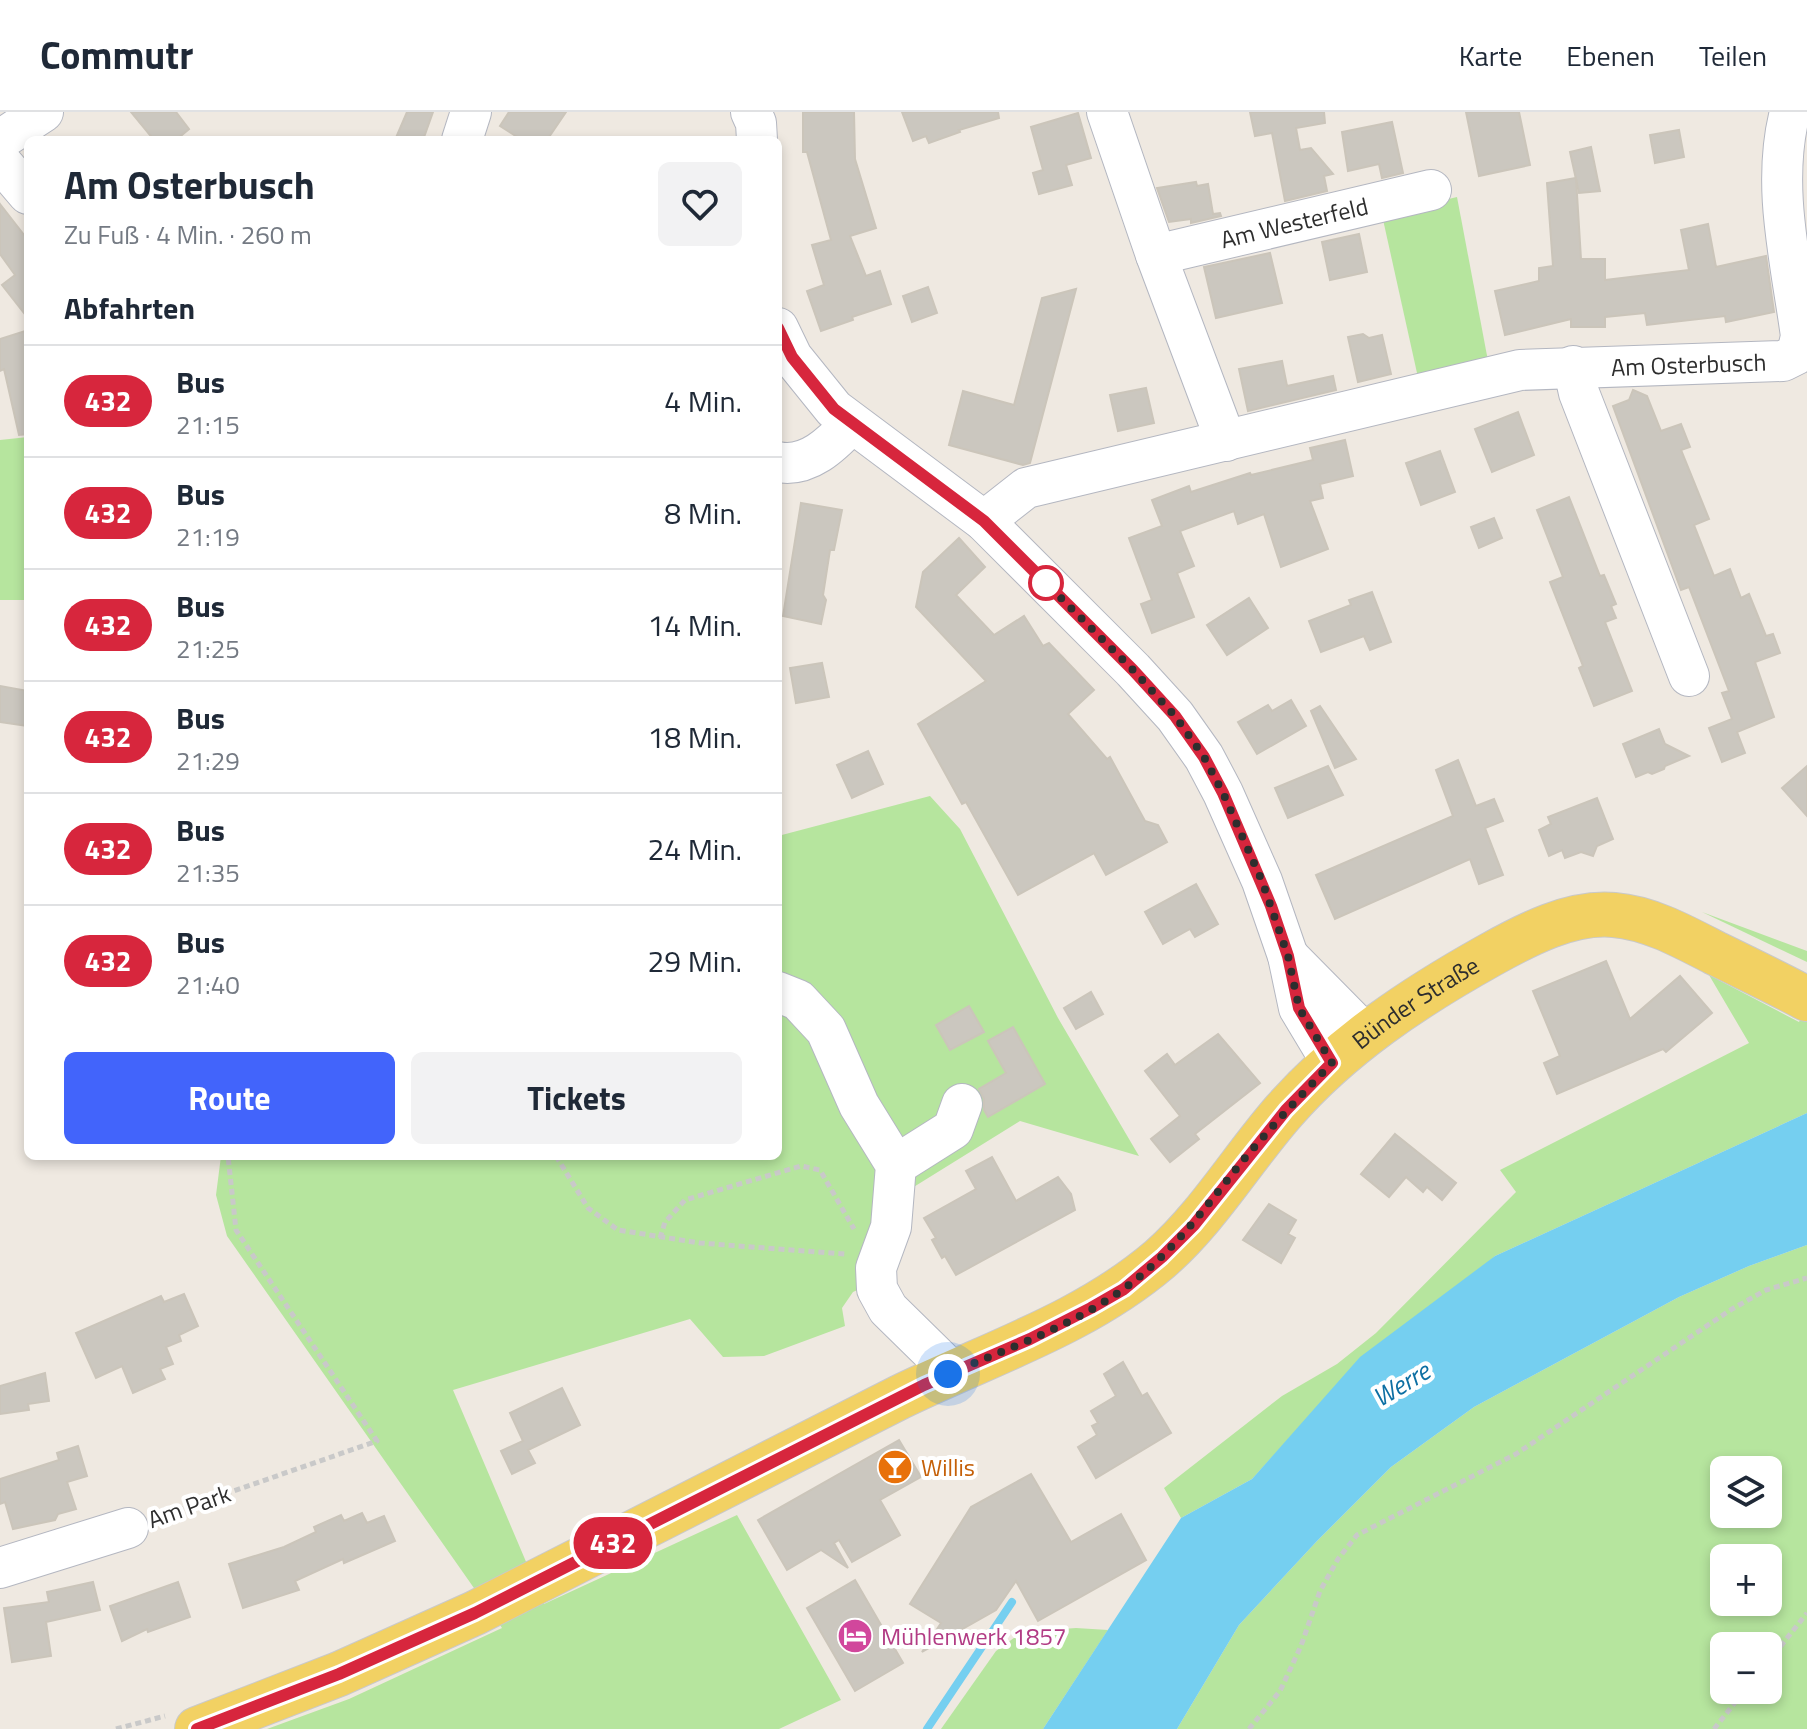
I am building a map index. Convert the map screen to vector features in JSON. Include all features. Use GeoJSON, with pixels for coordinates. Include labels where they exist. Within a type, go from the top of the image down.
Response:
{"type":"FeatureCollection","features":[{"type":"Feature","properties":{"kind":"main road","name":"Bünder Straße"},"geometry":{"type":"LineString","coordinates":[[197,1729],[339,1674],[475,1613],[948,1374],[1030,1339],[1124,1289],[1194,1225],[1286,1110],[1365,1034],[1410,1001],[1528,934],[1581,917],[1613,915],[1662,928],[1807,999]]}},
{"type":"Feature","properties":{"kind":"street"},"geometry":{"type":"LineString","coordinates":[[0,140],[43,112]]}},
{"type":"Feature","properties":{"kind":"street"},"geometry":{"type":"LineString","coordinates":[[463,136],[471,112]]}},
{"type":"Feature","properties":{"kind":"street"},"geometry":{"type":"LineString","coordinates":[[751,112],[757,136]]}},
{"type":"Feature","properties":{"kind":"street"},"geometry":{"type":"LineString","coordinates":[[1107,112],[1156,255],[1226,441]]}},
{"type":"Feature","properties":{"kind":"street","name":"Am Osterbusch"},"geometry":{"type":"LineString","coordinates":[[984,521],[1026,488],[1520,370],[1783,361],[1797,354],[1801,336],[1782,199],[1782,144],[1790,112]]}},
{"type":"Feature","properties":{"kind":"street"},"geometry":{"type":"LineString","coordinates":[[0,161],[24,189]]}},
{"type":"Feature","properties":{"kind":"street","name":"Am Westerfeld"},"geometry":{"type":"LineString","coordinates":[[1156,255],[1431,190]]}},
{"type":"Feature","properties":{"kind":"street"},"geometry":{"type":"LineString","coordinates":[[782,336],[792,357],[817,391],[851,424],[910,464],[984,521],[1175,716],[1204,757],[1223,793],[1262,881],[1288,956],[1299,1008],[1332,1063]]}},
{"type":"Feature","properties":{"kind":"street","name":"Am Osterbusch"},"geometry":{"type":"LineString","coordinates":[[1573,366],[1579,393],[1689,676]]}},
{"type":"Feature","properties":{"kind":"street"},"geometry":{"type":"LineString","coordinates":[[782,462],[801,461],[817,454],[835,442],[851,424]]}},
{"type":"Feature","properties":{"kind":"street"},"geometry":{"type":"LineString","coordinates":[[1288,956],[1365,1034]]}},
{"type":"Feature","properties":{"kind":"street"},"geometry":{"type":"LineString","coordinates":[[782,994],[798,1000],[826,1030],[859,1105],[896,1165],[891,1227],[876,1268],[877,1289],[888,1309],[940,1360],[948,1374]]}},
{"type":"Feature","properties":{"kind":"street"},"geometry":{"type":"LineString","coordinates":[[896,1165],[953,1129],[962,1104]]}},
{"type":"Feature","properties":{"kind":"street","name":"Am Park"},"geometry":{"type":"LineString","coordinates":[[0,1568],[128,1528]]}},
{"type":"Feature","properties":{"kind":"path","name":"Am Park"},"geometry":{"type":"LineString","coordinates":[[128,1528],[377,1441],[236,1230],[228,1160]]}},
{"type":"Feature","properties":{"kind":"path"},"geometry":{"type":"LineString","coordinates":[[558,1160],[588,1208],[618,1230],[660,1238],[845,1254],[876,1268]]}},
{"type":"Feature","properties":{"kind":"path"},"geometry":{"type":"LineString","coordinates":[[660,1238],[665,1222],[685,1200],[801,1166],[820,1170],[876,1268]]}},
{"type":"Feature","properties":{"kind":"path"},"geometry":{"type":"LineString","coordinates":[[1249,1729],[1280,1691],[1301,1646],[1320,1591],[1338,1559],[1357,1535],[1516,1454],[1732,1309],[1766,1290],[1807,1278]]}},
{"type":"Feature","properties":{"kind":"path"},"geometry":{"type":"LineString","coordinates":[[1782,1644],[1807,1613]]}},
{"type":"Feature","properties":{"kind":"path"},"geometry":{"type":"LineString","coordinates":[[1714,1729],[1734,1704]]}},
{"type":"Feature","properties":{"kind":"green space"},"geometry":{"type":"Polygon","coordinates":[[[1457,197],[1489,366],[1419,382],[1382,215],[1457,197]]]}},
{"type":"Feature","properties":{"kind":"green space"},"geometry":{"type":"Polygon","coordinates":[[[24,437],[24,600],[0,600],[0,440],[24,437]]]}},
{"type":"Feature","properties":{"kind":"green space"},"geometry":{"type":"Polygon","coordinates":[[[930,796],[960,829],[1058,1018],[1139,1156],[1020,1121],[875,1211],[886,1277],[853,1292],[842,1308],[845,1326],[764,1356],[723,1357],[690,1319],[453,1390],[544,1604],[737,1515],[841,1700],[779,1729],[267,1729],[349,1699],[502,1628],[227,1236],[216,1195],[220,1160],[782,1160],[782,835],[930,796]]]}},
{"type":"Feature","properties":{"kind":"green space"},"geometry":{"type":"Polygon","coordinates":[[[1702,912],[1807,951],[1807,962],[1702,912]]]}},
{"type":"Feature","properties":{"kind":"green space"},"geometry":{"type":"Polygon","coordinates":[[[1709,975],[1799,1022],[1807,1006],[1807,1113],[1495,1256],[1293,1434],[1252,1479],[1181,1518],[1164,1488],[1282,1396],[1337,1364],[1376,1333],[1516,1192],[1500,1170],[1749,1043],[1709,975]]]}},
{"type":"Feature","properties":{"kind":"green space"},"geometry":{"type":"Polygon","coordinates":[[[1807,1245],[1807,1729],[1177,1729],[1239,1625],[1391,1467],[1474,1407],[1679,1297],[1807,1245]]]}},
{"type":"Feature","properties":{"kind":"green space"},"geometry":{"type":"Polygon","coordinates":[[[1076,1628],[1108,1630],[1043,1729],[941,1729],[996,1651],[1022,1632],[1076,1628]]]}},
{"type":"Feature","properties":{"kind":"water","name":"Werre"},"geometry":{"type":"Polygon","coordinates":[[[1807,1113],[1807,1245],[1679,1297],[1474,1407],[1391,1467],[1239,1625],[1177,1729],[1043,1729],[1181,1518],[1252,1479],[1360,1357],[1495,1256],[1807,1113]]]}},
{"type":"Feature","properties":{"kind":"building"},"geometry":{"type":"Polygon","coordinates":[[[131,112],[176,112],[189,129],[181,136],[151,136],[131,112]]]}},
{"type":"Feature","properties":{"kind":"building"},"geometry":{"type":"Polygon","coordinates":[[[407,112],[433,112],[424,136],[397,136],[407,112]]]}},
{"type":"Feature","properties":{"kind":"building"},"geometry":{"type":"Polygon","coordinates":[[[509,112],[566,112],[550,136],[516,136],[500,126],[509,112]]]}},
{"type":"Feature","properties":{"kind":"building"},"geometry":{"type":"Polygon","coordinates":[[[803,112],[854,112],[855,159],[876,228],[850,236],[866,276],[880,271],[891,304],[821,331],[807,291],[824,285],[812,245],[831,240],[807,152],[803,152],[803,112]]]}},
{"type":"Feature","properties":{"kind":"building"},"geometry":{"type":"Polygon","coordinates":[[[902,112],[998,112],[999,118],[929,143],[926,136],[913,141],[902,112]]]}},
{"type":"Feature","properties":{"kind":"building"},"geometry":{"type":"Polygon","coordinates":[[[1250,112],[1324,112],[1325,123],[1296,128],[1300,150],[1311,148],[1333,174],[1324,176],[1327,191],[1285,201],[1272,133],[1255,136],[1250,112]]]}},
{"type":"Feature","properties":{"kind":"building"},"geometry":{"type":"Polygon","coordinates":[[[1466,112],[1519,112],[1530,165],[1479,176],[1466,112]]]}},
{"type":"Feature","properties":{"kind":"building"},"geometry":{"type":"Polygon","coordinates":[[[1078,113],[1091,158],[1066,165],[1072,185],[1039,194],[1033,173],[1043,170],[1031,127],[1078,113]]]}},
{"type":"Feature","properties":{"kind":"building"},"geometry":{"type":"Polygon","coordinates":[[[1392,122],[1403,173],[1382,178],[1379,164],[1348,171],[1342,132],[1392,122]]]}},
{"type":"Feature","properties":{"kind":"building"},"geometry":{"type":"Polygon","coordinates":[[[1679,130],[1684,157],[1655,163],[1650,135],[1679,130]]]}},
{"type":"Feature","properties":{"kind":"building"},"geometry":{"type":"Polygon","coordinates":[[[1591,147],[1600,191],[1579,193],[1570,152],[1591,147]]]}},
{"type":"Feature","properties":{"kind":"building"},"geometry":{"type":"Polygon","coordinates":[[[1576,178],[1581,259],[1605,259],[1605,280],[1689,270],[1681,230],[1708,224],[1716,267],[1766,256],[1774,312],[1726,322],[1725,316],[1647,325],[1645,313],[1605,317],[1605,327],[1571,327],[1571,319],[1505,335],[1495,291],[1539,281],[1539,268],[1553,266],[1547,183],[1576,178]]]}},
{"type":"Feature","properties":{"kind":"building"},"geometry":{"type":"Polygon","coordinates":[[[1196,182],[1197,186],[1208,184],[1213,214],[1220,213],[1221,216],[1191,223],[1191,219],[1169,222],[1157,188],[1196,182]]]}},
{"type":"Feature","properties":{"kind":"building"},"geometry":{"type":"Polygon","coordinates":[[[0,204],[24,235],[24,313],[2,285],[15,275],[0,254],[0,204]]]}},
{"type":"Feature","properties":{"kind":"building"},"geometry":{"type":"Polygon","coordinates":[[[1359,234],[1367,272],[1330,280],[1322,242],[1359,234]]]}},
{"type":"Feature","properties":{"kind":"building"},"geometry":{"type":"Polygon","coordinates":[[[1270,253],[1282,303],[1216,318],[1204,267],[1270,253]]]}},
{"type":"Feature","properties":{"kind":"building"},"geometry":{"type":"Polygon","coordinates":[[[928,287],[937,313],[912,322],[903,296],[928,287]]]}},
{"type":"Feature","properties":{"kind":"building"},"geometry":{"type":"Polygon","coordinates":[[[1076,289],[1030,463],[1023,465],[949,445],[963,391],[1014,405],[1042,298],[1076,289]]]}},
{"type":"Feature","properties":{"kind":"building"},"geometry":{"type":"Polygon","coordinates":[[[24,331],[24,434],[19,435],[4,369],[0,371],[0,339],[24,331]]]}},
{"type":"Feature","properties":{"kind":"building"},"geometry":{"type":"Polygon","coordinates":[[[1363,334],[1369,338],[1382,335],[1391,374],[1358,382],[1348,337],[1363,334]]]}},
{"type":"Feature","properties":{"kind":"building"},"geometry":{"type":"Polygon","coordinates":[[[1282,361],[1287,386],[1333,376],[1336,390],[1248,411],[1239,369],[1282,361]]]}},
{"type":"Feature","properties":{"kind":"building"},"geometry":{"type":"Polygon","coordinates":[[[1146,388],[1154,423],[1118,431],[1110,395],[1146,388]]]}},
{"type":"Feature","properties":{"kind":"building"},"geometry":{"type":"Polygon","coordinates":[[[1633,390],[1647,396],[1661,431],[1681,424],[1690,447],[1681,450],[1709,519],[1694,525],[1714,576],[1730,569],[1741,598],[1749,594],[1766,636],[1773,634],[1780,653],[1755,662],[1774,717],[1737,732],[1745,753],[1722,762],[1709,728],[1732,719],[1722,693],[1729,691],[1689,587],[1681,590],[1613,406],[1629,400],[1633,390]]]}},
{"type":"Feature","properties":{"kind":"building"},"geometry":{"type":"Polygon","coordinates":[[[1518,412],[1534,455],[1492,472],[1475,429],[1518,412]]]}},
{"type":"Feature","properties":{"kind":"building"},"geometry":{"type":"Polygon","coordinates":[[[1345,440],[1353,476],[1320,484],[1323,498],[1310,501],[1328,549],[1281,567],[1264,514],[1238,524],[1234,511],[1180,531],[1194,566],[1177,573],[1194,617],[1152,633],[1141,604],[1152,600],[1129,538],[1162,526],[1152,500],[1189,486],[1191,492],[1250,473],[1313,460],[1310,448],[1345,440]]]}},
{"type":"Feature","properties":{"kind":"building"},"geometry":{"type":"Polygon","coordinates":[[[1440,451],[1455,492],[1421,505],[1406,463],[1440,451]]]}},
{"type":"Feature","properties":{"kind":"building"},"geometry":{"type":"Polygon","coordinates":[[[1569,497],[1600,576],[1604,575],[1616,604],[1611,606],[1616,618],[1605,622],[1632,691],[1594,706],[1579,668],[1583,666],[1550,582],[1563,577],[1537,510],[1569,497]]]}},
{"type":"Feature","properties":{"kind":"building"},"geometry":{"type":"Polygon","coordinates":[[[801,503],[842,510],[834,550],[830,550],[821,624],[783,616],[801,503]]]}},
{"type":"Feature","properties":{"kind":"building"},"geometry":{"type":"Polygon","coordinates":[[[1494,518],[1502,538],[1479,548],[1471,527],[1494,518]]]}},
{"type":"Feature","properties":{"kind":"building"},"geometry":{"type":"Polygon","coordinates":[[[959,538],[985,567],[956,595],[994,635],[1024,616],[1043,646],[1049,643],[1094,690],[1068,714],[1107,759],[1110,757],[1145,821],[1158,825],[1167,842],[1106,875],[1094,853],[1018,895],[966,802],[962,804],[918,724],[986,681],[916,607],[923,572],[959,538]]]}},
{"type":"Feature","properties":{"kind":"building"},"geometry":{"type":"Polygon","coordinates":[[[1372,592],[1391,642],[1370,650],[1364,636],[1321,652],[1309,621],[1351,605],[1349,600],[1372,592]]]}},
{"type":"Feature","properties":{"kind":"building"},"geometry":{"type":"Polygon","coordinates":[[[1249,598],[1268,628],[1227,655],[1207,625],[1249,598]]]}},
{"type":"Feature","properties":{"kind":"building"},"geometry":{"type":"Polygon","coordinates":[[[822,663],[829,697],[796,703],[790,668],[822,663]]]}},
{"type":"Feature","properties":{"kind":"building"},"geometry":{"type":"Polygon","coordinates":[[[0,686],[24,690],[24,725],[0,722],[0,686]]]}},
{"type":"Feature","properties":{"kind":"building"},"geometry":{"type":"Polygon","coordinates":[[[1291,700],[1306,726],[1257,754],[1238,722],[1268,705],[1272,711],[1291,700]]]}},
{"type":"Feature","properties":{"kind":"building"},"geometry":{"type":"Polygon","coordinates":[[[1320,706],[1356,759],[1335,768],[1311,711],[1320,706]]]}},
{"type":"Feature","properties":{"kind":"building"},"geometry":{"type":"Polygon","coordinates":[[[1659,729],[1665,744],[1689,756],[1652,774],[1648,772],[1636,777],[1623,744],[1659,729]]]}},
{"type":"Feature","properties":{"kind":"building"},"geometry":{"type":"Polygon","coordinates":[[[868,751],[883,784],[852,798],[837,765],[868,751]]]}},
{"type":"Feature","properties":{"kind":"building"},"geometry":{"type":"Polygon","coordinates":[[[1458,760],[1476,806],[1494,799],[1503,821],[1485,828],[1503,875],[1479,884],[1470,859],[1335,919],[1316,875],[1453,816],[1436,770],[1458,760]]]}},
{"type":"Feature","properties":{"kind":"building"},"geometry":{"type":"Polygon","coordinates":[[[1328,766],[1343,795],[1288,818],[1275,788],[1328,766]]]}},
{"type":"Feature","properties":{"kind":"building"},"geometry":{"type":"Polygon","coordinates":[[[1807,766],[1807,816],[1782,788],[1807,766]]]}},
{"type":"Feature","properties":{"kind":"building"},"geometry":{"type":"Polygon","coordinates":[[[1597,798],[1613,839],[1597,846],[1593,856],[1581,852],[1565,858],[1562,850],[1549,856],[1539,830],[1551,824],[1548,817],[1597,798]]]}},
{"type":"Feature","properties":{"kind":"building"},"geometry":{"type":"Polygon","coordinates":[[[1196,884],[1218,924],[1195,937],[1190,929],[1163,944],[1145,912],[1196,884]]]}},
{"type":"Feature","properties":{"kind":"building"},"geometry":{"type":"Polygon","coordinates":[[[1606,961],[1630,1019],[1680,976],[1712,1013],[1666,1052],[1663,1049],[1557,1094],[1544,1063],[1560,1056],[1533,991],[1606,961]]]}},
{"type":"Feature","properties":{"kind":"building"},"geometry":{"type":"Polygon","coordinates":[[[1091,992],[1103,1014],[1076,1029],[1064,1008],[1091,992]]]}},
{"type":"Feature","properties":{"kind":"building"},"geometry":{"type":"Polygon","coordinates":[[[969,1006],[984,1032],[950,1050],[936,1025],[969,1006]]]}},
{"type":"Feature","properties":{"kind":"building"},"geometry":{"type":"Polygon","coordinates":[[[1013,1027],[1045,1084],[988,1117],[979,1089],[1006,1073],[988,1041],[1013,1027]]]}},
{"type":"Feature","properties":{"kind":"building"},"geometry":{"type":"Polygon","coordinates":[[[1218,1034],[1260,1083],[1195,1134],[1199,1139],[1170,1162],[1151,1139],[1180,1116],[1145,1071],[1167,1054],[1175,1065],[1218,1034]]]}},
{"type":"Feature","properties":{"kind":"building"},"geometry":{"type":"Polygon","coordinates":[[[1395,1134],[1456,1183],[1442,1200],[1427,1187],[1423,1192],[1406,1177],[1389,1197],[1361,1174],[1395,1134]]]}},
{"type":"Feature","properties":{"kind":"building"},"geometry":{"type":"Polygon","coordinates":[[[992,1157],[1016,1201],[1058,1177],[1071,1194],[1075,1210],[956,1275],[945,1256],[942,1258],[932,1240],[936,1238],[924,1218],[976,1189],[966,1171],[992,1157]]]}},
{"type":"Feature","properties":{"kind":"building"},"geometry":{"type":"Polygon","coordinates":[[[1269,1204],[1296,1220],[1288,1234],[1295,1238],[1281,1263],[1243,1240],[1269,1204]]]}},
{"type":"Feature","properties":{"kind":"building"},"geometry":{"type":"Polygon","coordinates":[[[184,1294],[198,1326],[179,1335],[181,1341],[166,1347],[173,1364],[160,1369],[165,1379],[133,1393],[122,1366],[96,1378],[76,1333],[161,1296],[164,1302],[184,1294]]]}},
{"type":"Feature","properties":{"kind":"building"},"geometry":{"type":"Polygon","coordinates":[[[1123,1362],[1142,1396],[1147,1393],[1171,1433],[1096,1478],[1078,1447],[1097,1435],[1092,1426],[1098,1423],[1091,1411],[1116,1396],[1104,1374],[1123,1362]]]}},
{"type":"Feature","properties":{"kind":"building"},"geometry":{"type":"Polygon","coordinates":[[[45,1373],[49,1401],[28,1404],[29,1410],[0,1414],[0,1386],[45,1373]]]}},
{"type":"Feature","properties":{"kind":"building"},"geometry":{"type":"Polygon","coordinates":[[[562,1388],[580,1425],[528,1450],[535,1463],[512,1474],[501,1451],[523,1441],[510,1413],[562,1388]]]}},
{"type":"Feature","properties":{"kind":"building"},"geometry":{"type":"Polygon","coordinates":[[[899,1440],[921,1477],[880,1500],[900,1535],[852,1562],[839,1540],[834,1543],[848,1568],[821,1550],[787,1570],[758,1520],[899,1440]]]}},
{"type":"Feature","properties":{"kind":"building"},"geometry":{"type":"Polygon","coordinates":[[[78,1446],[87,1476],[67,1482],[76,1509],[58,1514],[55,1520],[13,1529],[5,1502],[0,1504],[0,1479],[59,1460],[57,1453],[78,1446]]]}},
{"type":"Feature","properties":{"kind":"building"},"geometry":{"type":"Polygon","coordinates":[[[1031,1474],[1071,1542],[1121,1514],[1146,1560],[1038,1621],[1016,1581],[996,1610],[922,1652],[941,1623],[910,1604],[971,1507],[1031,1474]]]}},
{"type":"Feature","properties":{"kind":"building"},"geometry":{"type":"Polygon","coordinates":[[[362,1513],[367,1523],[384,1516],[395,1541],[344,1563],[343,1559],[295,1581],[299,1590],[243,1608],[229,1564],[284,1547],[316,1532],[314,1527],[341,1515],[344,1521],[362,1513]]]}},
{"type":"Feature","properties":{"kind":"building","name":"Mühlenwerk 1857"},"geometry":{"type":"Polygon","coordinates":[[[855,1580],[903,1663],[855,1691],[807,1608],[855,1580]]]}},
{"type":"Feature","properties":{"kind":"building"},"geometry":{"type":"Polygon","coordinates":[[[93,1582],[100,1610],[46,1622],[51,1656],[12,1662],[4,1608],[49,1602],[47,1592],[93,1582]]]}},
{"type":"Feature","properties":{"kind":"building"},"geometry":{"type":"Polygon","coordinates":[[[178,1582],[190,1617],[148,1632],[147,1629],[122,1641],[110,1606],[178,1582]]]}},
{"type":"Feature","properties":{"kind":"waterway"},"geometry":{"type":"LineString","coordinates":[[927,1729],[1012,1602]]}},
{"type":"Feature","properties":{"kind":"bus line","name":"432"},"geometry":{"type":"LineString","coordinates":[[197,1729],[339,1674],[475,1613],[924,1385],[1030,1339],[1124,1289],[1194,1225],[1286,1110],[1332,1063],[1299,1008],[1288,956],[1271,906],[1223,793],[1204,757],[1175,716],[984,521],[834,409],[792,357],[782,336]]}},
{"type":"Feature","properties":{"kind":"place","name":"Willis"},"geometry":{"type":"Point","coordinates":[895,1467]}},
{"type":"Feature","properties":{"kind":"place","name":"Mühlenwerk 1857"},"geometry":{"type":"Point","coordinates":[855,1636]}},
{"type":"Feature","properties":{"kind":"route"},"geometry":{"type":"LineString","coordinates":[[948,1374],[1030,1339],[1124,1289],[1194,1225],[1286,1110],[1332,1063],[1299,1008],[1288,956],[1262,881],[1204,757],[1175,716],[1046,583]]}}]}
